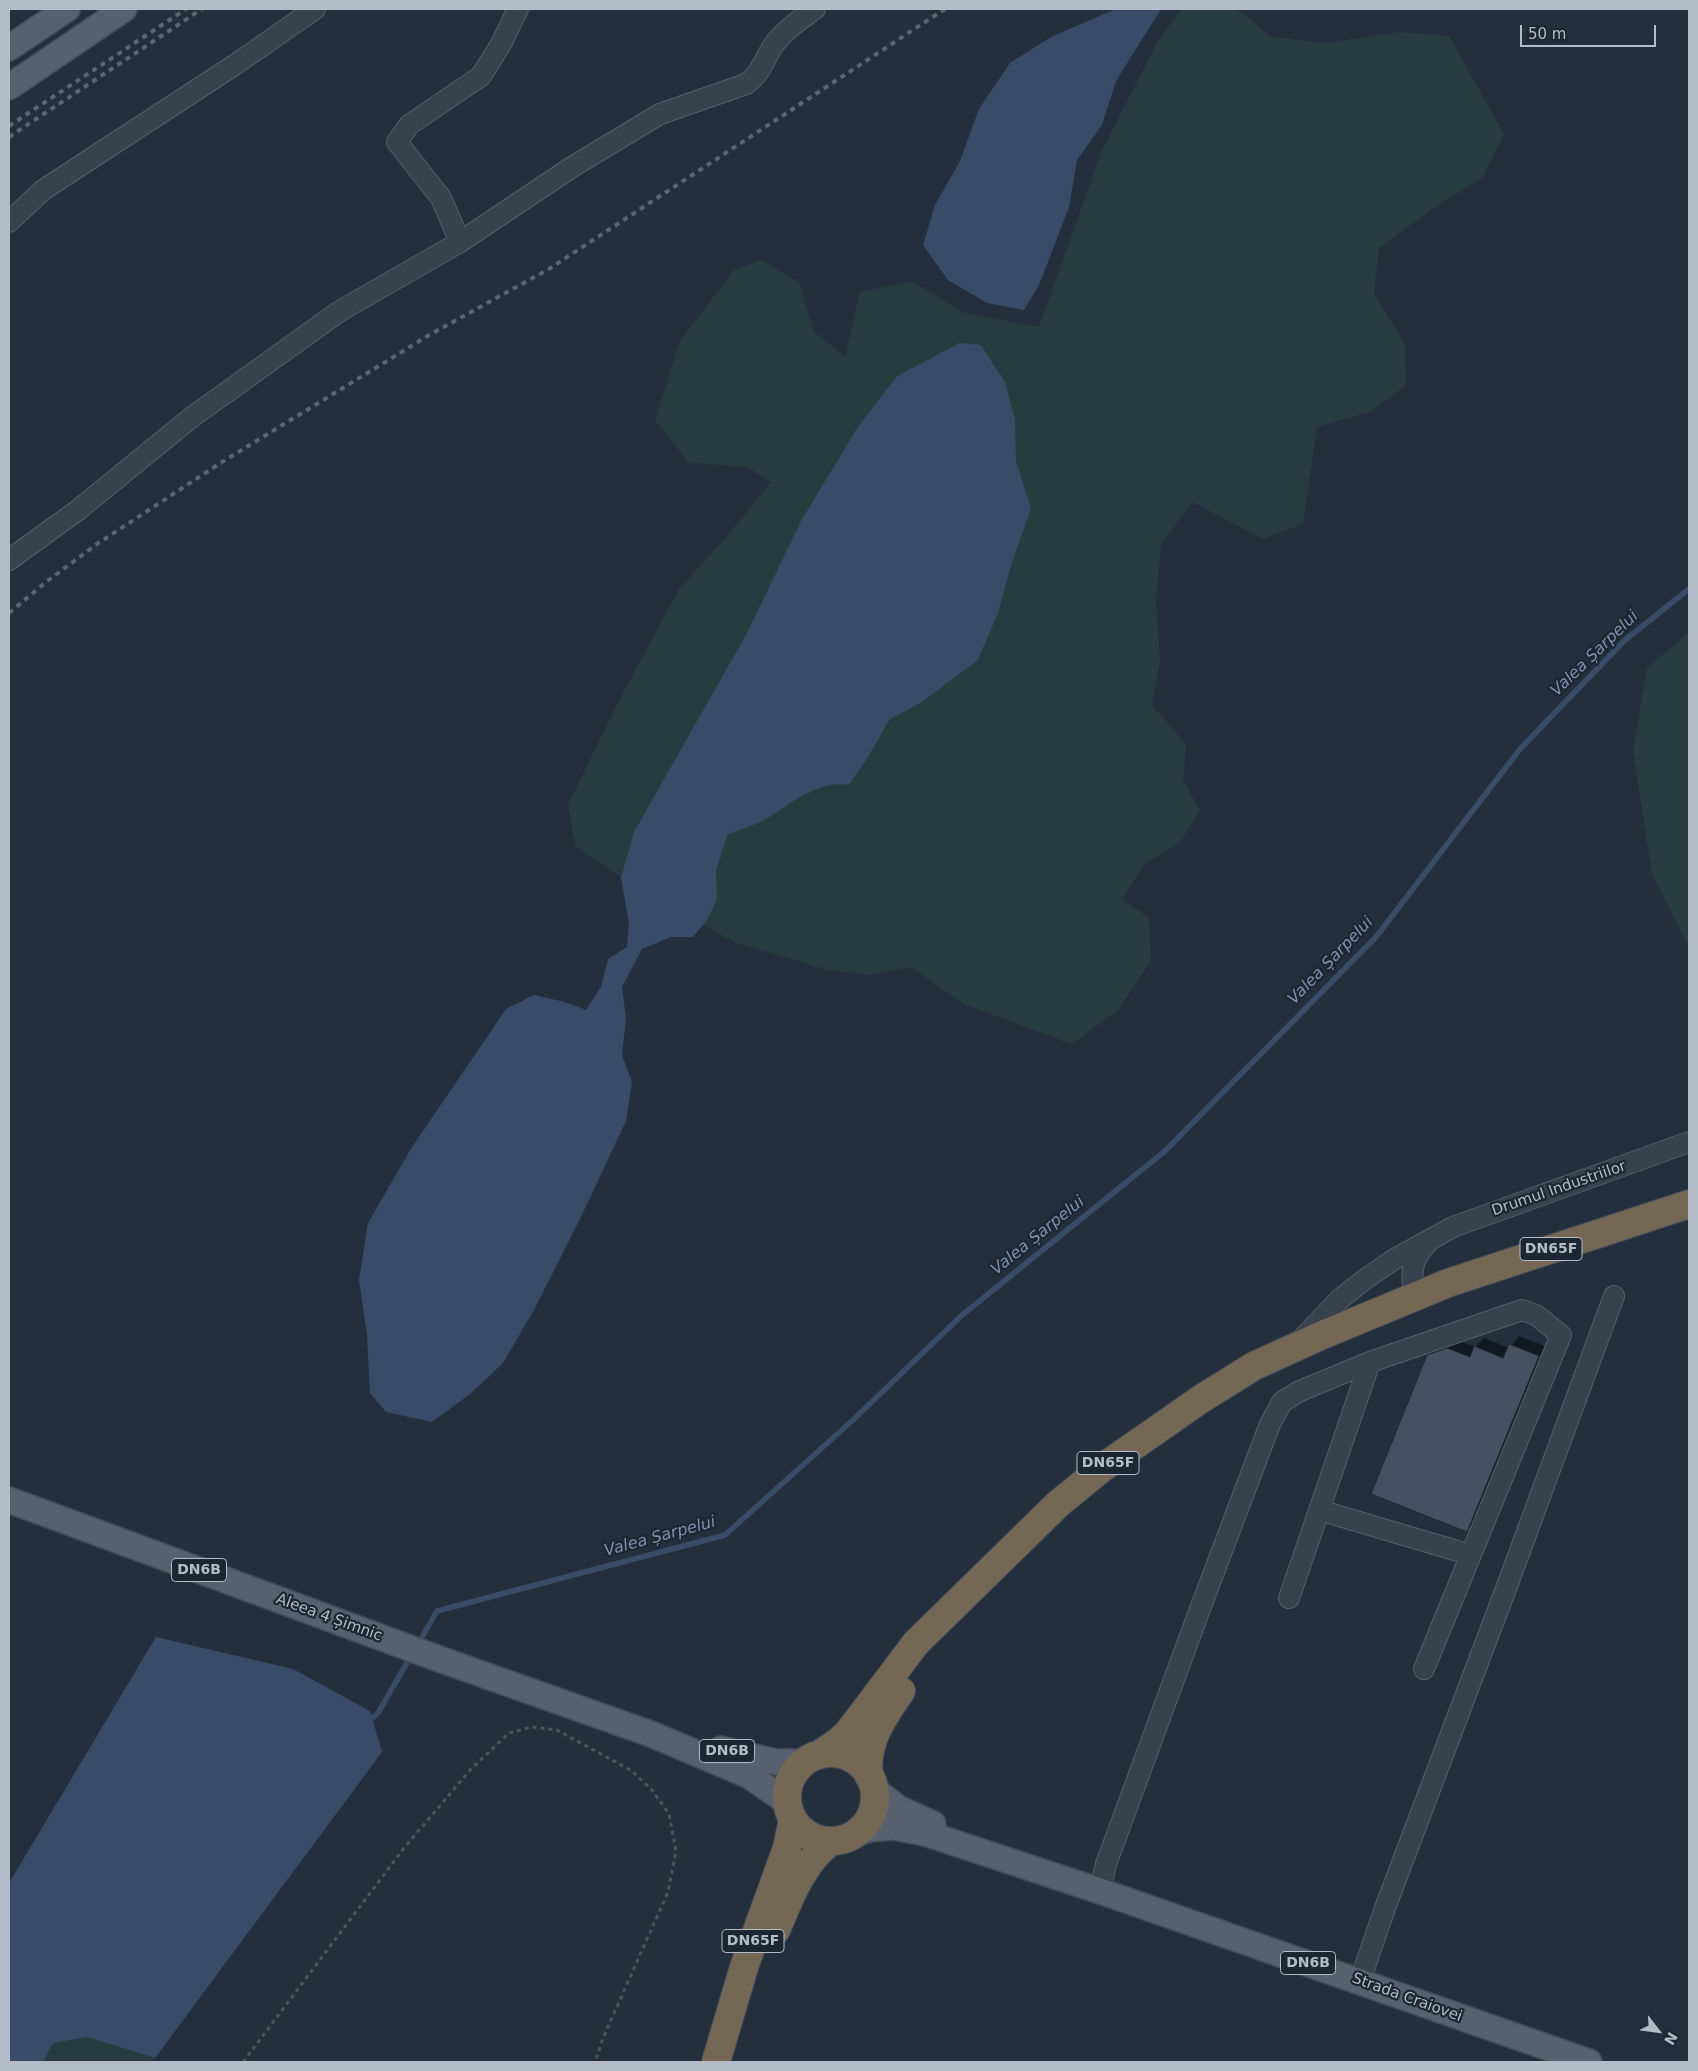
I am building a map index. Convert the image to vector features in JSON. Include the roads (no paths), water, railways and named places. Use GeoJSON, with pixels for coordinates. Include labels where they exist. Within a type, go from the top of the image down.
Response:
{"type":"FeatureCollection","features":[{"type":"Feature","properties":{"kind":"highway","name":"DN65F"},"geometry":{"type":"LineString","coordinates":[[811,1759],[838,1742],[848,1733],[916,1643],[951,1611],[986,1572],[1051,1510],[1102,1468],[1201,1398],[1254,1366],[1415,1296],[1448,1283],[1689,1204]]}},
{"type":"Feature","properties":{"kind":"highway","name":"DN65F"},"geometry":{"type":"LineString","coordinates":[[871,1783],[867,1757],[874,1736],[887,1711],[924,1660],[951,1611]]}},
{"type":"Feature","properties":{"kind":"highway","name":"DN6B"},"geometry":{"type":"LineString","coordinates":[[811,1759],[833,1753],[848,1757],[860,1764],[871,1783]]}},
{"type":"Feature","properties":{"kind":"highway"},"geometry":{"type":"LineString","coordinates":[[790,1811],[788,1787],[794,1773],[811,1759]]}},
{"type":"Feature","properties":{"kind":"highway"},"geometry":{"type":"LineString","coordinates":[[843,1838],[867,1822],[874,1806],[871,1783]]}},
{"type":"Feature","properties":{"kind":"highway","name":"DN65F"},"geometry":{"type":"LineString","coordinates":[[716,2062],[744,1967],[787,1848],[790,1811]]}},
{"type":"Feature","properties":{"kind":"highway","name":"DN6B"},"geometry":{"type":"LineString","coordinates":[[790,1811],[803,1832],[816,1839],[843,1838]]}},
{"type":"Feature","properties":{"kind":"highway","name":"DN65F"},"geometry":{"type":"LineString","coordinates":[[733,2062],[762,1966],[790,1897],[812,1858],[843,1838]]}},
{"type":"Feature","properties":{"kind":"main road"},"geometry":{"type":"LineString","coordinates":[[9,48],[68,9]]}},
{"type":"Feature","properties":{"kind":"main road"},"geometry":{"type":"LineString","coordinates":[[9,87],[124,9]]}},
{"type":"Feature","properties":{"kind":"main road","name":"Aleea 4 Șimnic"},"geometry":{"type":"LineString","coordinates":[[9,1500],[442,1660],[651,1734],[750,1776],[790,1811]]}},
{"type":"Feature","properties":{"kind":"main road","name":"Aleea 4 Șimnic"},"geometry":{"type":"LineString","coordinates":[[651,1734],[776,1762],[811,1759]]}},
{"type":"Feature","properties":{"kind":"main road","name":"DN6B"},"geometry":{"type":"LineString","coordinates":[[871,1783],[898,1808],[997,1850],[1026,1866]]}},
{"type":"Feature","properties":{"kind":"main road","name":"DN6B"},"geometry":{"type":"LineString","coordinates":[[843,1838],[870,1829],[904,1828],[1026,1866]]}},
{"type":"Feature","properties":{"kind":"main road","name":"Strada Craiovei"},"geometry":{"type":"LineString","coordinates":[[1026,1866],[1589,2062]]}},
{"type":"Feature","properties":{"kind":"street"},"geometry":{"type":"LineString","coordinates":[[9,222],[43,190],[236,64],[315,9]]}},
{"type":"Feature","properties":{"kind":"street"},"geometry":{"type":"LineString","coordinates":[[460,242],[441,198],[397,142],[409,125],[481,76],[501,44],[518,9]]}},
{"type":"Feature","properties":{"kind":"street"},"geometry":{"type":"LineString","coordinates":[[9,560],[78,510],[192,417],[340,311],[460,242],[572,168],[660,114],[746,84],[756,77],[773,45],[787,29],[815,9]]}},
{"type":"Feature","properties":{"kind":"street","name":"Drumul Industriilor"},"geometry":{"type":"LineString","coordinates":[[1292,1349],[1340,1299],[1364,1280],[1393,1260],[1453,1227],[1689,1142]]}},
{"type":"Feature","properties":{"kind":"street","name":"Drumul Industriilor"},"geometry":{"type":"LineString","coordinates":[[1415,1296],[1411,1280],[1414,1261],[1431,1239]]}},
{"type":"Feature","properties":{"kind":"street"},"geometry":{"type":"LineString","coordinates":[[1360,1981],[1385,1908],[1497,1614],[1614,1296]]}},
{"type":"Feature","properties":{"kind":"street"},"geometry":{"type":"LineString","coordinates":[[1100,1891],[1106,1864],[1200,1609],[1270,1424],[1282,1402],[1300,1391],[1370,1362],[1522,1310],[1536,1315],[1561,1334],[1424,1669]]}},
{"type":"Feature","properties":{"kind":"street"},"geometry":{"type":"LineString","coordinates":[[1289,1598],[1370,1362]]}},
{"type":"Feature","properties":{"kind":"street"},"geometry":{"type":"LineString","coordinates":[[1319,1510],[1472,1554]]}},
{"type":"Feature","properties":{"kind":"water"},"geometry":{"type":"Polygon","coordinates":[[[1116,9],[1161,9],[1116,81],[1102,125],[1077,160],[1069,207],[1039,285],[1024,310],[987,303],[948,280],[923,245],[935,205],[960,161],[979,109],[1010,63],[1051,37],[1116,9]]]}},
{"type":"Feature","properties":{"kind":"water"},"geometry":{"type":"Polygon","coordinates":[[[960,343],[981,345],[1005,382],[1015,420],[1016,461],[1031,509],[1011,565],[998,613],[978,660],[919,704],[890,719],[849,785],[837,784],[815,790],[760,822],[728,834],[716,870],[717,899],[707,920],[693,937],[671,937],[642,949],[622,987],[626,1018],[622,1055],[632,1082],[626,1121],[580,1219],[534,1310],[503,1363],[470,1394],[432,1422],[386,1412],[370,1393],[367,1335],[359,1280],[368,1223],[412,1147],[506,1009],[534,995],[565,1002],[586,1010],[601,987],[608,959],[627,947],[629,923],[621,878],[634,832],[747,633],[802,519],[858,427],[897,376],[960,343]]]}},
{"type":"Feature","properties":{"kind":"water"},"geometry":{"type":"Polygon","coordinates":[[[156,1637],[293,1669],[370,1711],[382,1752],[155,2058],[87,2037],[53,2043],[43,2062],[9,2062],[9,1883],[156,1637]]]}},
{"type":"Feature","properties":{"kind":"waterway","name":"Valea Șarpelui"},"geometry":{"type":"LineString","coordinates":[[418,1644],[437,1611],[725,1535],[853,1420],[961,1316],[1165,1151],[1376,937],[1520,749],[1624,641],[1689,589]]}},
{"type":"Feature","properties":{"kind":"waterway","name":"Valea Șarpelui"},"geometry":{"type":"LineString","coordinates":[[368,1722],[378,1713],[412,1654]]}},
{"type":"Feature","properties":{"kind":"railway"},"geometry":{"type":"LineString","coordinates":[[9,126],[186,9]]}},
{"type":"Feature","properties":{"kind":"railway"},"geometry":{"type":"LineString","coordinates":[[9,137],[202,9]]}},
{"type":"Feature","properties":{"kind":"railway"},"geometry":{"type":"LineString","coordinates":[[9,613],[46,582],[97,544],[222,462],[431,334],[549,269],[945,9]]}}]}
